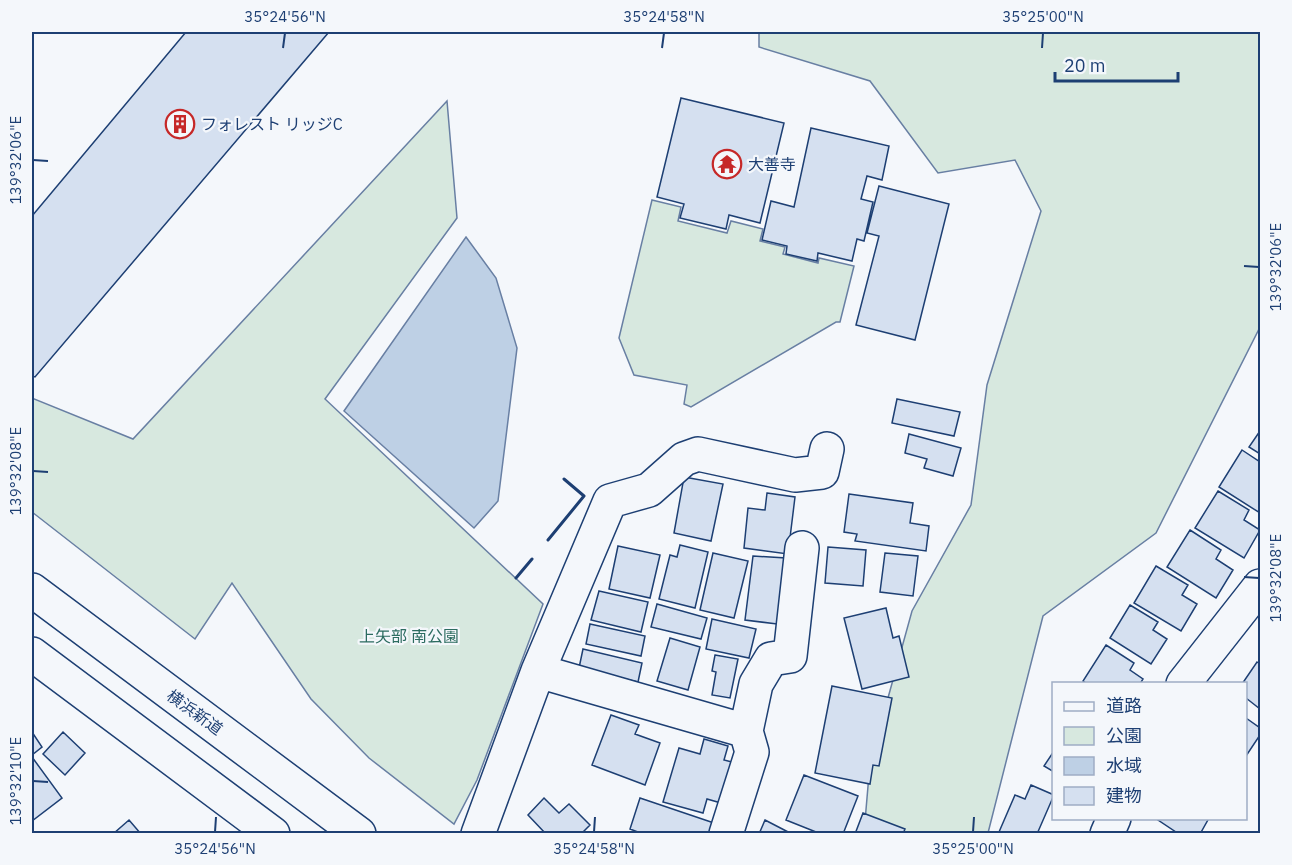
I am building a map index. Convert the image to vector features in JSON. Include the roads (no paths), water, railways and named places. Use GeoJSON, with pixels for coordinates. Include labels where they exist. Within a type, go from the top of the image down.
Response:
{"type":"FeatureCollection","features":[{"type":"Feature","properties":{"kind":"main road"},"geometry":{"type":"LineString","coordinates":[[488,829],[538,672],[610,501],[649,490],[684,459],[698,454],[795,475],[822,472],[827,449]]}},
{"type":"Feature","properties":{"kind":"main road"},"geometry":{"type":"LineString","coordinates":[[726,834],[752,752],[746,731],[756,684],[771,659],[790,656],[802,548]]}},
{"type":"Feature","properties":{"kind":"main road"},"geometry":{"type":"LineString","coordinates":[[1185,682],[1260,586]]}},
{"type":"Feature","properties":{"kind":"main road","name":"横浜新道"},"geometry":{"type":"LineString","coordinates":[[32,590],[359,834]]}},
{"type":"Feature","properties":{"kind":"main road"},"geometry":{"type":"LineString","coordinates":[[32,654],[273,834]]}},
{"type":"Feature","properties":{"kind":"main road"},"geometry":{"type":"LineString","coordinates":[[538,672],[746,731]]}},
{"type":"Feature","properties":{"kind":"main road"},"geometry":{"type":"LineString","coordinates":[[1107,834],[1114,820]]}},
{"type":"Feature","properties":{"kind":"water"},"geometry":{"type":"Polygon","coordinates":[[[466,237],[496,278],[517,348],[498,501],[474,528],[344,411],[466,237]]]}},
{"type":"Feature","properties":{"kind":"place","name":"フォレスト リッジC"},"geometry":{"type":"Point","coordinates":[180,124]}},
{"type":"Feature","properties":{"kind":"place","name":"大善寺"},"geometry":{"type":"Point","coordinates":[727,164]}},
{"type":"Feature","properties":{"kind":"park label","name":"上矢部 南公園"},"geometry":{"type":"Point","coordinates":[409,636]}}]}
